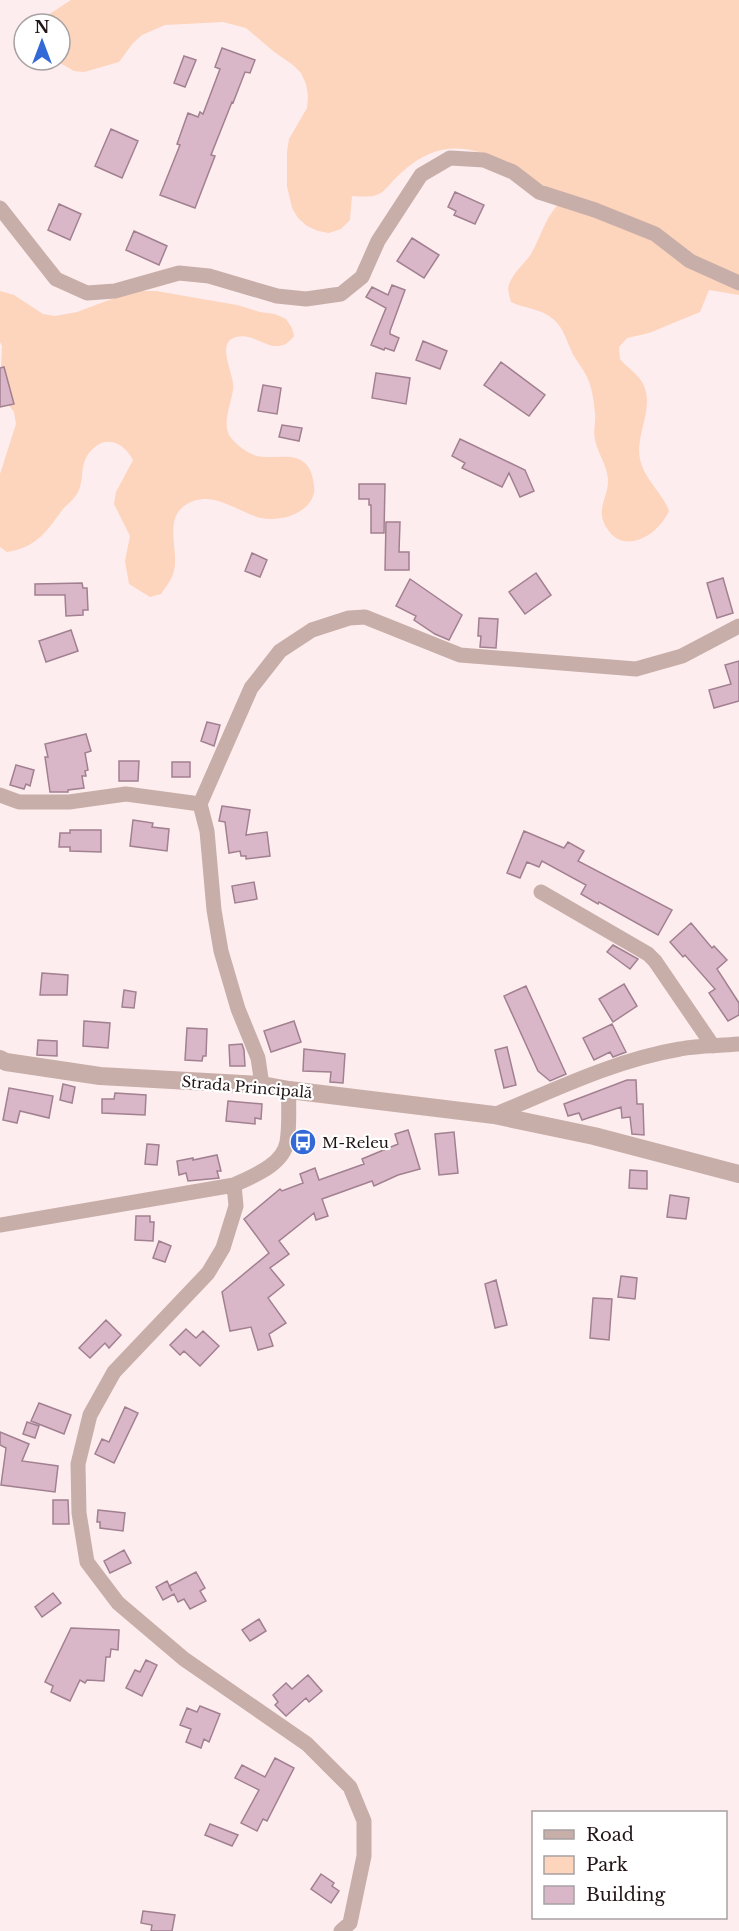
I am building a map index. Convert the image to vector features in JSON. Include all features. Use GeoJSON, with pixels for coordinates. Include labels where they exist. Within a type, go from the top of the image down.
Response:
{"type":"FeatureCollection","features":[{"type":"Feature","properties":{"kind":"street"},"geometry":{"type":"LineString","coordinates":[[0,208],[56,279],[87,293],[115,291],[179,273],[209,276],[276,296],[306,298],[341,294],[362,277],[378,241],[422,175],[450,158],[484,160],[513,172],[539,192],[595,210],[655,234],[690,261],[739,283]]}},
{"type":"Feature","properties":{"kind":"street"},"geometry":{"type":"LineString","coordinates":[[262,1085],[258,1058],[238,1009],[220,951],[207,831],[200,804],[252,688],[280,651],[312,630],[349,618],[365,617],[460,654],[636,669],[682,656],[739,626]]}},
{"type":"Feature","properties":{"kind":"street"},"geometry":{"type":"LineString","coordinates":[[0,795],[19,802],[69,802],[126,794],[200,804]]}},
{"type":"Feature","properties":{"kind":"street"},"geometry":{"type":"LineString","coordinates":[[541,892],[648,954],[713,1046]]}},
{"type":"Feature","properties":{"kind":"street","name":"Strada Principală"},"geometry":{"type":"LineString","coordinates":[[494,1115],[567,1084],[631,1061],[680,1048],[739,1044]]}},
{"type":"Feature","properties":{"kind":"street","name":"Strada Principală"},"geometry":{"type":"LineString","coordinates":[[0,1059],[6,1062],[100,1076],[262,1085],[494,1115],[594,1136],[739,1174]]}},
{"type":"Feature","properties":{"kind":"street"},"geometry":{"type":"LineString","coordinates":[[0,1225],[234,1185],[256,1175],[276,1161],[287,1143],[289,1090]]}},
{"type":"Feature","properties":{"kind":"street"},"geometry":{"type":"LineString","coordinates":[[234,1185],[236,1206],[230,1227],[223,1248],[208,1273],[114,1372],[90,1415],[78,1464],[78,1512],[87,1563],[118,1603],[184,1659],[308,1744],[350,1787],[364,1821],[364,1856],[349,1928]]}},
{"type":"Feature","properties":{"kind":"green space"},"geometry":{"type":"Polygon","coordinates":[[[71,0],[739,0],[739,295],[709,290],[700,312],[649,333],[627,338],[619,347],[620,359],[640,378],[644,386],[647,404],[640,441],[640,459],[645,473],[669,511],[664,520],[649,535],[631,541],[622,541],[613,536],[606,527],[602,509],[608,479],[595,440],[595,409],[589,381],[562,329],[556,322],[548,315],[511,302],[508,291],[509,283],[531,254],[548,219],[562,201],[524,175],[485,154],[464,149],[444,149],[423,157],[402,172],[377,195],[352,196],[350,220],[341,229],[329,233],[318,231],[307,226],[298,218],[292,208],[287,186],[289,139],[307,108],[308,96],[301,73],[293,65],[246,28],[223,22],[165,25],[142,35],[119,62],[84,72],[74,71],[72,70],[72,12],[53,12],[71,0]]]}},
{"type":"Feature","properties":{"kind":"green space"},"geometry":{"type":"Polygon","coordinates":[[[0,291],[14,295],[43,314],[55,316],[77,312],[133,291],[156,291],[237,305],[286,319],[294,336],[280,346],[273,346],[244,336],[230,340],[226,353],[233,390],[227,427],[231,438],[253,455],[289,457],[303,461],[313,479],[314,493],[311,500],[293,515],[277,519],[261,518],[214,500],[194,501],[184,506],[178,512],[173,528],[175,563],[173,574],[161,594],[150,597],[129,584],[125,561],[130,536],[114,504],[116,492],[133,460],[123,447],[105,442],[99,444],[87,456],[78,492],[46,531],[26,546],[7,552],[0,547],[0,474],[16,424],[14,412],[0,394],[2,346],[0,342],[0,291]]]}},
{"type":"Feature","properties":{"kind":"building"},"geometry":{"type":"Polygon","coordinates":[[[222,48],[255,60],[250,73],[245,72],[232,102],[211,155],[215,156],[195,208],[160,195],[180,145],[177,144],[188,113],[198,117],[200,112],[203,114],[220,69],[215,67],[222,48]]]}},
{"type":"Feature","properties":{"kind":"building"},"geometry":{"type":"Polygon","coordinates":[[[184,56],[196,60],[185,87],[174,83],[184,56]]]}},
{"type":"Feature","properties":{"kind":"building"},"geometry":{"type":"Polygon","coordinates":[[[111,129],[138,141],[122,178],[95,166],[111,129]]]}},
{"type":"Feature","properties":{"kind":"building"},"geometry":{"type":"Polygon","coordinates":[[[455,192],[484,205],[475,224],[454,215],[456,211],[448,207],[455,192]]]}},
{"type":"Feature","properties":{"kind":"building"},"geometry":{"type":"Polygon","coordinates":[[[59,204],[81,214],[70,240],[48,230],[59,204]]]}},
{"type":"Feature","properties":{"kind":"building"},"geometry":{"type":"Polygon","coordinates":[[[134,231],[167,246],[159,265],[126,250],[134,231]]]}},
{"type":"Feature","properties":{"kind":"building"},"geometry":{"type":"Polygon","coordinates":[[[412,238],[439,255],[424,278],[397,261],[412,238]]]}},
{"type":"Feature","properties":{"kind":"building"},"geometry":{"type":"Polygon","coordinates":[[[392,285],[405,290],[390,331],[390,334],[399,338],[394,351],[371,345],[386,308],[366,297],[372,287],[388,295],[392,285]]]}},
{"type":"Feature","properties":{"kind":"building"},"geometry":{"type":"Polygon","coordinates":[[[423,341],[447,351],[440,369],[416,360],[423,341]]]}},
{"type":"Feature","properties":{"kind":"building"},"geometry":{"type":"Polygon","coordinates":[[[501,362],[545,395],[529,416],[484,385],[501,362]]]}},
{"type":"Feature","properties":{"kind":"building"},"geometry":{"type":"Polygon","coordinates":[[[4,367],[14,404],[0,407],[0,368],[4,367]]]}},
{"type":"Feature","properties":{"kind":"building"},"geometry":{"type":"Polygon","coordinates":[[[376,373],[410,378],[406,404],[372,398],[376,373]]]}},
{"type":"Feature","properties":{"kind":"building"},"geometry":{"type":"Polygon","coordinates":[[[263,385],[281,388],[277,414],[258,411],[263,385]]]}},
{"type":"Feature","properties":{"kind":"building"},"geometry":{"type":"Polygon","coordinates":[[[282,425],[302,428],[299,441],[279,437],[282,425]]]}},
{"type":"Feature","properties":{"kind":"building"},"geometry":{"type":"Polygon","coordinates":[[[460,439],[525,470],[534,491],[520,497],[509,473],[502,487],[462,468],[465,463],[452,456],[460,439]]]}},
{"type":"Feature","properties":{"kind":"building"},"geometry":{"type":"Polygon","coordinates":[[[359,484],[385,484],[384,533],[371,533],[371,505],[369,505],[369,499],[359,499],[359,484]]]}},
{"type":"Feature","properties":{"kind":"building"},"geometry":{"type":"Polygon","coordinates":[[[386,522],[400,522],[399,552],[409,552],[409,570],[385,570],[386,522]]]}},
{"type":"Feature","properties":{"kind":"building"},"geometry":{"type":"Polygon","coordinates":[[[252,553],[267,560],[260,577],[245,571],[252,553]]]}},
{"type":"Feature","properties":{"kind":"building"},"geometry":{"type":"Polygon","coordinates":[[[536,573],[551,595],[525,614],[509,592],[536,573]]]}},
{"type":"Feature","properties":{"kind":"building"},"geometry":{"type":"Polygon","coordinates":[[[723,578],[733,613],[717,618],[707,583],[723,578]]]}},
{"type":"Feature","properties":{"kind":"building"},"geometry":{"type":"Polygon","coordinates":[[[410,579],[462,615],[449,640],[435,634],[414,620],[416,616],[396,606],[410,579]]]}},
{"type":"Feature","properties":{"kind":"building"},"geometry":{"type":"Polygon","coordinates":[[[82,583],[83,588],[87,588],[88,610],[83,610],[83,615],[66,616],[65,595],[35,595],[35,584],[82,583]]]}},
{"type":"Feature","properties":{"kind":"building"},"geometry":{"type":"Polygon","coordinates":[[[479,618],[498,619],[496,648],[480,647],[479,618]]]}},
{"type":"Feature","properties":{"kind":"building"},"geometry":{"type":"Polygon","coordinates":[[[71,630],[78,651],[46,662],[39,641],[71,630]]]}},
{"type":"Feature","properties":{"kind":"building"},"geometry":{"type":"Polygon","coordinates":[[[739,661],[739,701],[714,708],[709,690],[731,684],[725,665],[739,661]]]}},
{"type":"Feature","properties":{"kind":"building"},"geometry":{"type":"Polygon","coordinates":[[[207,722],[220,725],[214,746],[201,741],[207,722]]]}},
{"type":"Feature","properties":{"kind":"building"},"geometry":{"type":"Polygon","coordinates":[[[86,734],[91,751],[85,753],[88,770],[85,771],[86,776],[82,776],[84,788],[68,790],[68,792],[50,792],[45,744],[86,734]]]}},
{"type":"Feature","properties":{"kind":"building"},"geometry":{"type":"Polygon","coordinates":[[[119,761],[139,761],[138,781],[119,781],[119,761]]]}},
{"type":"Feature","properties":{"kind":"building"},"geometry":{"type":"Polygon","coordinates":[[[172,762],[190,762],[190,777],[172,777],[172,762]]]}},
{"type":"Feature","properties":{"kind":"building"},"geometry":{"type":"Polygon","coordinates":[[[16,765],[34,770],[30,786],[26,784],[24,789],[10,785],[16,765]]]}},
{"type":"Feature","properties":{"kind":"building"},"geometry":{"type":"Polygon","coordinates":[[[222,806],[250,810],[246,835],[267,832],[270,856],[246,859],[246,856],[241,856],[240,851],[229,853],[225,822],[219,821],[222,806]]]}},
{"type":"Feature","properties":{"kind":"building"},"geometry":{"type":"Polygon","coordinates":[[[133,820],[153,823],[152,827],[169,829],[167,851],[130,846],[133,820]]]}},
{"type":"Feature","properties":{"kind":"building"},"geometry":{"type":"Polygon","coordinates":[[[70,830],[101,830],[101,852],[70,851],[70,847],[59,847],[60,833],[70,833],[70,830]]]}},
{"type":"Feature","properties":{"kind":"building"},"geometry":{"type":"Polygon","coordinates":[[[524,831],[564,848],[568,842],[584,851],[578,861],[672,910],[658,935],[581,894],[586,885],[542,861],[539,867],[527,862],[520,878],[507,873],[524,831]]]}},
{"type":"Feature","properties":{"kind":"building"},"geometry":{"type":"Polygon","coordinates":[[[254,882],[257,899],[235,903],[232,886],[254,882]]]}},
{"type":"Feature","properties":{"kind":"building"},"geometry":{"type":"Polygon","coordinates":[[[691,923],[712,948],[714,946],[727,960],[717,969],[739,1003],[739,1015],[728,1021],[709,993],[715,989],[685,955],[683,957],[670,942],[691,923]]]}},
{"type":"Feature","properties":{"kind":"building"},"geometry":{"type":"Polygon","coordinates":[[[613,945],[638,959],[630,969],[607,952],[613,945]]]}},
{"type":"Feature","properties":{"kind":"building"},"geometry":{"type":"Polygon","coordinates":[[[42,973],[68,975],[67,995],[40,995],[42,973]]]}},
{"type":"Feature","properties":{"kind":"building"},"geometry":{"type":"Polygon","coordinates":[[[624,984],[637,1006],[613,1022],[599,999],[624,984]]]}},
{"type":"Feature","properties":{"kind":"building"},"geometry":{"type":"Polygon","coordinates":[[[526,986],[566,1074],[550,1081],[538,1071],[504,996],[526,986]]]}},
{"type":"Feature","properties":{"kind":"building"},"geometry":{"type":"Polygon","coordinates":[[[124,990],[136,992],[134,1008],[122,1007],[124,990]]]}},
{"type":"Feature","properties":{"kind":"building"},"geometry":{"type":"Polygon","coordinates":[[[84,1021],[110,1023],[108,1048],[83,1046],[84,1021]]]}},
{"type":"Feature","properties":{"kind":"building"},"geometry":{"type":"Polygon","coordinates":[[[294,1021],[301,1042],[271,1052],[264,1031],[294,1021]]]}},
{"type":"Feature","properties":{"kind":"building"},"geometry":{"type":"Polygon","coordinates":[[[612,1024],[626,1052],[613,1057],[610,1052],[594,1060],[583,1038],[612,1024]]]}},
{"type":"Feature","properties":{"kind":"building"},"geometry":{"type":"Polygon","coordinates":[[[187,1028],[207,1029],[206,1056],[203,1056],[202,1061],[185,1060],[187,1028]]]}},
{"type":"Feature","properties":{"kind":"building"},"geometry":{"type":"Polygon","coordinates":[[[38,1040],[57,1041],[57,1056],[37,1055],[38,1040]]]}},
{"type":"Feature","properties":{"kind":"building"},"geometry":{"type":"Polygon","coordinates":[[[242,1044],[245,1066],[230,1066],[229,1045],[242,1044]]]}},
{"type":"Feature","properties":{"kind":"building"},"geometry":{"type":"Polygon","coordinates":[[[507,1047],[516,1085],[504,1088],[495,1050],[507,1047]]]}},
{"type":"Feature","properties":{"kind":"building"},"geometry":{"type":"Polygon","coordinates":[[[304,1049],[345,1054],[343,1083],[330,1082],[331,1072],[303,1071],[304,1049]]]}},
{"type":"Feature","properties":{"kind":"building"},"geometry":{"type":"Polygon","coordinates":[[[627,1080],[636,1080],[637,1104],[643,1104],[644,1135],[632,1134],[630,1117],[622,1118],[621,1107],[582,1120],[579,1113],[568,1116],[564,1104],[627,1080]]]}},
{"type":"Feature","properties":{"kind":"building"},"geometry":{"type":"Polygon","coordinates":[[[63,1084],[75,1087],[72,1103],[60,1100],[63,1084]]]}},
{"type":"Feature","properties":{"kind":"building"},"geometry":{"type":"Polygon","coordinates":[[[9,1088],[53,1096],[49,1118],[20,1111],[17,1123],[3,1120],[9,1088]]]}},
{"type":"Feature","properties":{"kind":"building"},"geometry":{"type":"Polygon","coordinates":[[[115,1093],[146,1095],[145,1115],[102,1113],[102,1099],[114,1099],[115,1093]]]}},
{"type":"Feature","properties":{"kind":"building"},"geometry":{"type":"Polygon","coordinates":[[[228,1101],[262,1104],[261,1119],[255,1118],[255,1124],[226,1121],[228,1101]]]}},
{"type":"Feature","properties":{"kind":"building"},"geometry":{"type":"Polygon","coordinates":[[[408,1130],[420,1169],[398,1175],[374,1186],[372,1181],[322,1199],[328,1216],[316,1220],[314,1213],[279,1241],[289,1254],[270,1268],[284,1285],[268,1298],[286,1323],[269,1334],[273,1346],[258,1350],[251,1327],[230,1331],[222,1292],[269,1253],[244,1219],[280,1189],[282,1191],[303,1183],[300,1174],[315,1168],[319,1180],[364,1164],[362,1159],[398,1144],[395,1134],[408,1130]]]}},
{"type":"Feature","properties":{"kind":"building"},"geometry":{"type":"Polygon","coordinates":[[[454,1132],[458,1173],[439,1175],[435,1134],[454,1132]]]}},
{"type":"Feature","properties":{"kind":"building"},"geometry":{"type":"Polygon","coordinates":[[[147,1144],[159,1145],[157,1165],[145,1164],[147,1144]]]}},
{"type":"Feature","properties":{"kind":"building"},"geometry":{"type":"Polygon","coordinates":[[[217,1155],[221,1171],[217,1171],[219,1178],[188,1181],[186,1173],[179,1175],[177,1161],[217,1155]]]}},
{"type":"Feature","properties":{"kind":"building"},"geometry":{"type":"Polygon","coordinates":[[[630,1170],[647,1171],[647,1189],[629,1188],[630,1170]]]}},
{"type":"Feature","properties":{"kind":"building"},"geometry":{"type":"Polygon","coordinates":[[[670,1195],[689,1198],[686,1219],[667,1217],[670,1195]]]}},
{"type":"Feature","properties":{"kind":"building"},"geometry":{"type":"Polygon","coordinates":[[[136,1216],[150,1216],[150,1222],[154,1222],[153,1241],[135,1240],[136,1216]]]}},
{"type":"Feature","properties":{"kind":"building"},"geometry":{"type":"Polygon","coordinates":[[[159,1241],[171,1246],[165,1262],[153,1258],[159,1241]]]}},
{"type":"Feature","properties":{"kind":"building"},"geometry":{"type":"Polygon","coordinates":[[[621,1276],[637,1278],[635,1299],[618,1297],[621,1276]]]}},
{"type":"Feature","properties":{"kind":"building"},"geometry":{"type":"Polygon","coordinates":[[[496,1280],[507,1325],[495,1328],[485,1284],[496,1280]]]}},
{"type":"Feature","properties":{"kind":"building"},"geometry":{"type":"Polygon","coordinates":[[[593,1298],[612,1299],[609,1340],[590,1338],[593,1298]]]}},
{"type":"Feature","properties":{"kind":"building"},"geometry":{"type":"Polygon","coordinates":[[[106,1320],[121,1335],[109,1348],[105,1343],[90,1358],[79,1348],[106,1320]]]}},
{"type":"Feature","properties":{"kind":"building"},"geometry":{"type":"Polygon","coordinates":[[[186,1329],[196,1338],[203,1331],[219,1346],[200,1366],[184,1351],[180,1355],[170,1345],[186,1329]]]}},
{"type":"Feature","properties":{"kind":"building"},"geometry":{"type":"Polygon","coordinates":[[[39,1403],[71,1415],[64,1434],[31,1421],[39,1403]]]}},
{"type":"Feature","properties":{"kind":"building"},"geometry":{"type":"Polygon","coordinates":[[[125,1407],[138,1413],[114,1463],[95,1454],[102,1439],[109,1442],[125,1407]]]}},
{"type":"Feature","properties":{"kind":"building"},"geometry":{"type":"Polygon","coordinates":[[[27,1422],[39,1426],[35,1438],[23,1434],[27,1422]]]}},
{"type":"Feature","properties":{"kind":"building"},"geometry":{"type":"Polygon","coordinates":[[[0,1432],[29,1444],[22,1461],[58,1466],[55,1492],[1,1485],[6,1448],[0,1445],[0,1432]]]}},
{"type":"Feature","properties":{"kind":"building"},"geometry":{"type":"Polygon","coordinates":[[[53,1500],[68,1500],[69,1524],[53,1524],[53,1500]]]}},
{"type":"Feature","properties":{"kind":"building"},"geometry":{"type":"Polygon","coordinates":[[[98,1510],[125,1513],[123,1531],[100,1528],[100,1522],[97,1522],[98,1510]]]}},
{"type":"Feature","properties":{"kind":"building"},"geometry":{"type":"Polygon","coordinates":[[[124,1550],[131,1563],[110,1573],[104,1561],[124,1550]]]}},
{"type":"Feature","properties":{"kind":"building"},"geometry":{"type":"Polygon","coordinates":[[[196,1572],[205,1588],[200,1591],[206,1601],[190,1609],[184,1599],[178,1602],[174,1594],[163,1600],[156,1587],[167,1581],[169,1586],[196,1572]]]}},
{"type":"Feature","properties":{"kind":"building"},"geometry":{"type":"Polygon","coordinates":[[[53,1593],[61,1603],[42,1617],[35,1607],[53,1593]]]}},
{"type":"Feature","properties":{"kind":"building"},"geometry":{"type":"Polygon","coordinates":[[[259,1619],[266,1631],[250,1641],[242,1630],[259,1619]]]}},
{"type":"Feature","properties":{"kind":"building"},"geometry":{"type":"Polygon","coordinates":[[[71,1628],[119,1630],[118,1650],[111,1649],[110,1657],[106,1657],[104,1681],[87,1680],[85,1683],[80,1680],[70,1701],[51,1692],[53,1686],[45,1682],[71,1628]]]}},
{"type":"Feature","properties":{"kind":"building"},"geometry":{"type":"Polygon","coordinates":[[[146,1660],[157,1665],[142,1696],[126,1688],[135,1670],[140,1672],[146,1660]]]}},
{"type":"Feature","properties":{"kind":"building"},"geometry":{"type":"Polygon","coordinates":[[[308,1675],[322,1691],[309,1702],[306,1698],[286,1716],[275,1705],[278,1702],[273,1695],[286,1683],[292,1689],[308,1675]]]}},
{"type":"Feature","properties":{"kind":"building"},"geometry":{"type":"Polygon","coordinates":[[[200,1706],[220,1714],[209,1742],[204,1739],[201,1748],[186,1742],[191,1729],[180,1725],[187,1708],[197,1712],[200,1706]]]}},
{"type":"Feature","properties":{"kind":"building"},"geometry":{"type":"Polygon","coordinates":[[[275,1758],[294,1768],[267,1821],[263,1819],[257,1831],[241,1823],[259,1790],[235,1778],[242,1765],[265,1777],[275,1758]]]}},
{"type":"Feature","properties":{"kind":"building"},"geometry":{"type":"Polygon","coordinates":[[[210,1824],[238,1835],[232,1846],[205,1835],[210,1824]]]}},
{"type":"Feature","properties":{"kind":"building"},"geometry":{"type":"Polygon","coordinates":[[[321,1874],[334,1883],[332,1886],[339,1891],[331,1903],[311,1889],[321,1874]]]}},
{"type":"Feature","properties":{"kind":"building"},"geometry":{"type":"Polygon","coordinates":[[[143,1911],[175,1915],[172,1931],[151,1931],[152,1925],[141,1923],[143,1911]]]}},
{"type":"Feature","properties":{"kind":"place","name":"M-Releu"},"geometry":{"type":"Point","coordinates":[303,1142]}}]}
